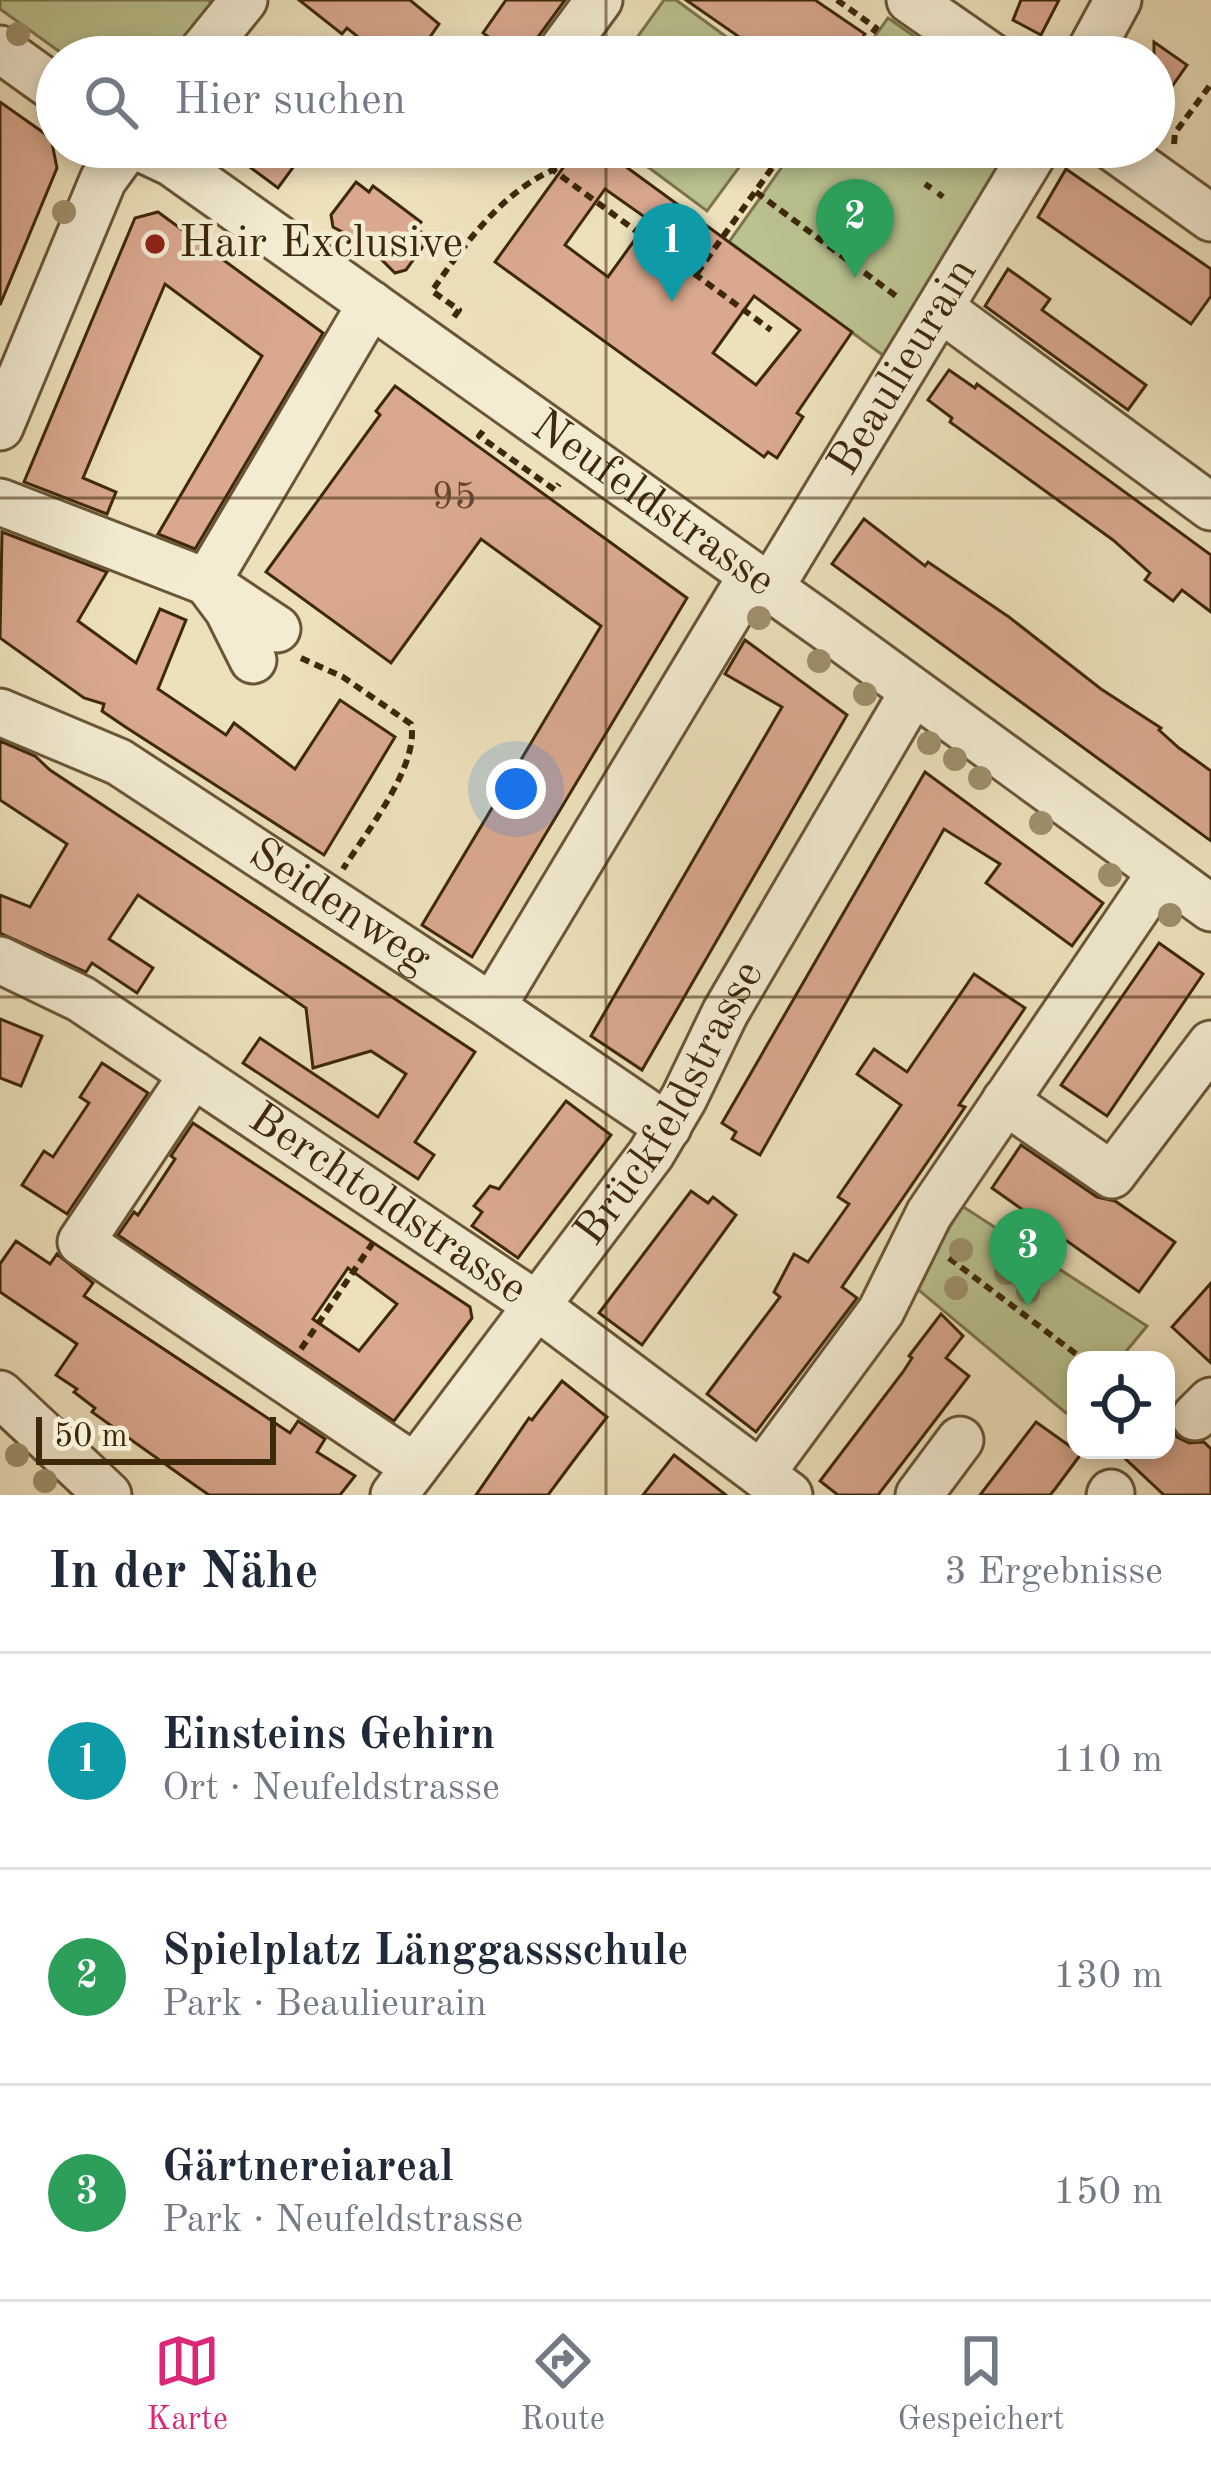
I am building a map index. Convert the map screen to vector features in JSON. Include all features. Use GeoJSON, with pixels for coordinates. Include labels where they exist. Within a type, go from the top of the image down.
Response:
{"type":"FeatureCollection","features":[{"type":"Feature","properties":{"kind":"street"},"geometry":{"type":"LineString","coordinates":[[215,36],[244,0]]}},
{"type":"Feature","properties":{"kind":"street"},"geometry":{"type":"LineString","coordinates":[[572,36],[599,0]]}},
{"type":"Feature","properties":{"kind":"street"},"geometry":{"type":"LineString","coordinates":[[910,0],[962,36]]}},
{"type":"Feature","properties":{"kind":"street"},"geometry":{"type":"LineString","coordinates":[[1099,36],[1118,0]]}},
{"type":"Feature","properties":{"kind":"street"},"geometry":{"type":"LineString","coordinates":[[0,49],[36,75]]}},
{"type":"Feature","properties":{"kind":"street"},"geometry":{"type":"LineString","coordinates":[[0,428],[112,168]]}},
{"type":"Feature","properties":{"kind":"street","name":"Neufeldstrasse"},"geometry":{"type":"LineString","coordinates":[[179,168],[1211,908]]}},
{"type":"Feature","properties":{"kind":"street","name":"Beaulieurain"},"geometry":{"type":"LineString","coordinates":[[492,1006],[761,582],[927,309],[1023,168]]}},
{"type":"Feature","properties":{"kind":"street"},"geometry":{"type":"LineString","coordinates":[[1141,168],[1211,218]]}},
{"type":"Feature","properties":{"kind":"street"},"geometry":{"type":"LineString","coordinates":[[207,582],[370,304]]}},
{"type":"Feature","properties":{"kind":"street"},"geometry":{"type":"LineString","coordinates":[[927,309],[1211,507]]}},
{"type":"Feature","properties":{"kind":"street"},"geometry":{"type":"LineString","coordinates":[[0,502],[207,582],[274,647]]}},
{"type":"Feature","properties":{"kind":"street","name":"Brückfeldstrasse"},"geometry":{"type":"LineString","coordinates":[[405,1481],[668,1127],[725,1013],[913,692]]}},
{"type":"Feature","properties":{"kind":"street","name":"Seidenweg"},"geometry":{"type":"LineString","coordinates":[[0,712],[118,762],[668,1127]]}},
{"type":"Feature","properties":{"kind":"street"},"geometry":{"type":"LineString","coordinates":[[921,1255],[929,1214],[1161,872]]}},
{"type":"Feature","properties":{"kind":"street","name":"Berchtoldstrasse"},"geometry":{"type":"LineString","coordinates":[[0,960],[74,994],[536,1305],[775,1485],[873,1323],[921,1255]]}},
{"type":"Feature","properties":{"kind":"street"},"geometry":{"type":"LineString","coordinates":[[1005,1101],[1112,1175],[1211,1044]]}},
{"type":"Feature","properties":{"kind":"street"},"geometry":{"type":"LineString","coordinates":[[193,1073],[81,1242],[405,1481]]}},
{"type":"Feature","properties":{"kind":"street"},"geometry":{"type":"LineString","coordinates":[[0,1394],[108,1495]]}},
{"type":"Feature","properties":{"kind":"street"},"geometry":{"type":"LineString","coordinates":[[919,1495],[960,1440]]}},
{"type":"Feature","properties":{"kind":"path"},"geometry":{"type":"LineString","coordinates":[[837,0],[876,28],[870,36]]}},
{"type":"Feature","properties":{"kind":"path"},"geometry":{"type":"LineString","coordinates":[[1175,133],[1211,84]]}},
{"type":"Feature","properties":{"kind":"path"},"geometry":{"type":"LineString","coordinates":[[697,273],[773,168]]}},
{"type":"Feature","properties":{"kind":"path"},"geometry":{"type":"LineString","coordinates":[[459,310],[432,291],[463,247],[529,180],[553,170],[771,330]]}},
{"type":"Feature","properties":{"kind":"path"},"geometry":{"type":"LineString","coordinates":[[756,192],[927,309]]}},
{"type":"Feature","properties":{"kind":"path"},"geometry":{"type":"LineString","coordinates":[[479,436],[555,490]]}},
{"type":"Feature","properties":{"kind":"path"},"geometry":{"type":"LineString","coordinates":[[274,647],[362,689],[411,724],[414,738],[401,774],[326,898]]}},
{"type":"Feature","properties":{"kind":"path"},"geometry":{"type":"LineString","coordinates":[[326,1313],[374,1241]]}},
{"type":"Feature","properties":{"kind":"path"},"geometry":{"type":"LineString","coordinates":[[921,1255],[1070,1351]]}},
{"type":"Feature","properties":{"kind":"green space"},"geometry":{"type":"Polygon","coordinates":[[[0,0],[208,0],[213,4],[186,36],[38,36],[0,9],[0,0]]]}},
{"type":"Feature","properties":{"kind":"green space"},"geometry":{"type":"Polygon","coordinates":[[[664,0],[676,0],[725,36],[638,36],[664,0]]]}},
{"type":"Feature","properties":{"kind":"green space"},"geometry":{"type":"Polygon","coordinates":[[[888,18],[914,36],[875,36],[888,18]]]}},
{"type":"Feature","properties":{"kind":"green space"},"geometry":{"type":"Polygon","coordinates":[[[649,168],[739,168],[707,211],[649,168]]]}},
{"type":"Feature","properties":{"kind":"green space"},"geometry":{"type":"Polygon","coordinates":[[[781,168],[997,168],[884,356],[729,242],[781,168]]]}},
{"type":"Feature","properties":{"kind":"green space"},"geometry":{"type":"Polygon","coordinates":[[[962,1206],[1147,1326],[1126,1351],[1067,1351],[1066,1413],[915,1287],[962,1206]]]}},
{"type":"Feature","properties":{"kind":"building"},"geometry":{"type":"Polygon","coordinates":[[[299,0],[410,0],[439,24],[431,36],[357,36],[347,28],[342,34],[299,0]]]}},
{"type":"Feature","properties":{"kind":"building"},"geometry":{"type":"Polygon","coordinates":[[[506,0],[565,0],[539,36],[483,33],[506,0]]]}},
{"type":"Feature","properties":{"kind":"building"},"geometry":{"type":"Polygon","coordinates":[[[686,0],[815,0],[865,34],[864,36],[738,36],[686,0]]]}},
{"type":"Feature","properties":{"kind":"building"},"geometry":{"type":"Polygon","coordinates":[[[1021,0],[1059,0],[1041,35],[1013,20],[1021,0]]]}},
{"type":"Feature","properties":{"kind":"building"},"geometry":{"type":"Polygon","coordinates":[[[1175,57],[1187,65],[1175,82],[1175,57]]]}},
{"type":"Feature","properties":{"kind":"building"},"geometry":{"type":"Polygon","coordinates":[[[0,102],[36,127],[36,168],[57,168],[0,305],[0,102]]]}},
{"type":"Feature","properties":{"kind":"building"},"geometry":{"type":"Polygon","coordinates":[[[251,168],[293,168],[278,188],[251,168]]]}},
{"type":"Feature","properties":{"kind":"building"},"geometry":{"type":"Polygon","coordinates":[[[563,168],[628,168],[852,332],[797,413],[803,417],[777,458],[768,452],[764,457],[495,262],[563,168]],[[605,189],[565,245],[608,277],[649,220],[605,189]],[[754,296],[713,353],[756,385],[800,330],[754,296]]]}},
{"type":"Feature","properties":{"kind":"building"},"geometry":{"type":"Polygon","coordinates":[[[1066,169],[1211,269],[1211,296],[1191,324],[1038,217],[1066,169]]]}},
{"type":"Feature","properties":{"kind":"building"},"geometry":{"type":"Polygon","coordinates":[[[356,182],[369,192],[373,186],[421,222],[416,228],[429,238],[406,270],[395,273],[367,245],[333,227],[331,215],[356,182]]]}},
{"type":"Feature","properties":{"kind":"building"},"geometry":{"type":"Polygon","coordinates":[[[158,212],[323,333],[195,549],[158,534],[262,356],[165,284],[83,478],[116,492],[107,514],[24,482],[135,218],[158,212]]]}},
{"type":"Feature","properties":{"kind":"building"},"geometry":{"type":"Polygon","coordinates":[[[1008,269],[1050,299],[1042,310],[1146,385],[1128,410],[985,306],[1008,269]]]}},
{"type":"Feature","properties":{"kind":"building"},"geometry":{"type":"Polygon","coordinates":[[[949,370],[975,388],[977,384],[1211,555],[1211,612],[1182,590],[1173,601],[1145,580],[1150,573],[1113,540],[950,422],[952,418],[928,400],[949,370]]]}},
{"type":"Feature","properties":{"kind":"building"},"geometry":{"type":"Polygon","coordinates":[[[395,386],[687,598],[472,957],[422,925],[601,626],[481,539],[391,663],[266,572],[380,415],[376,411],[395,386]]]}},
{"type":"Feature","properties":{"kind":"building"},"geometry":{"type":"Polygon","coordinates":[[[864,519],[925,566],[928,562],[1009,617],[1101,689],[1161,728],[1211,771],[1211,841],[832,564],[864,519]]]}},
{"type":"Feature","properties":{"kind":"building"},"geometry":{"type":"Polygon","coordinates":[[[2,532],[107,572],[78,621],[136,663],[160,609],[186,620],[158,689],[226,735],[234,723],[295,769],[340,700],[395,737],[324,855],[127,728],[102,711],[104,704],[84,698],[0,638],[2,532]]]}},
{"type":"Feature","properties":{"kind":"building"},"geometry":{"type":"Polygon","coordinates":[[[745,640],[847,715],[642,1070],[591,1036],[782,707],[725,674],[745,640]]]}},
{"type":"Feature","properties":{"kind":"building"},"geometry":{"type":"Polygon","coordinates":[[[0,741],[35,756],[475,1052],[415,1142],[434,1155],[418,1179],[243,1063],[260,1038],[378,1117],[406,1074],[371,1051],[313,1068],[306,1008],[138,895],[109,939],[153,968],[137,993],[92,963],[86,972],[0,933],[0,895],[30,907],[67,844],[0,800],[0,741]]]}},
{"type":"Feature","properties":{"kind":"building"},"geometry":{"type":"Polygon","coordinates":[[[925,772],[1103,903],[1072,946],[986,883],[1000,864],[944,829],[760,1155],[732,1139],[736,1132],[722,1123],[925,772]]]}},
{"type":"Feature","properties":{"kind":"building"},"geometry":{"type":"Polygon","coordinates":[[[1159,943],[1203,974],[1107,1116],[1061,1085],[1159,943]]]}},
{"type":"Feature","properties":{"kind":"building"},"geometry":{"type":"Polygon","coordinates":[[[974,974],[1025,1008],[959,1105],[965,1107],[842,1287],[857,1298],[756,1432],[707,1394],[780,1297],[774,1292],[794,1254],[808,1262],[849,1204],[838,1197],[901,1105],[857,1074],[874,1049],[907,1072],[974,974]]]}},
{"type":"Feature","properties":{"kind":"building"},"geometry":{"type":"Polygon","coordinates":[[[0,1019],[42,1036],[21,1086],[0,1078],[0,1019]]]}},
{"type":"Feature","properties":{"kind":"building"},"geometry":{"type":"Polygon","coordinates":[[[102,1063],[148,1093],[67,1214],[22,1185],[44,1151],[53,1157],[89,1103],[80,1097],[102,1063]]]}},
{"type":"Feature","properties":{"kind":"building"},"geometry":{"type":"Polygon","coordinates":[[[566,1101],[611,1135],[518,1258],[472,1226],[482,1212],[474,1206],[490,1186],[499,1189],[566,1101]]]}},
{"type":"Feature","properties":{"kind":"building"},"geometry":{"type":"Polygon","coordinates":[[[193,1123],[470,1307],[472,1318],[394,1421],[118,1235],[134,1212],[138,1215],[175,1159],[171,1156],[193,1123]],[[348,1268],[313,1319],[359,1351],[397,1304],[348,1268]]]}},
{"type":"Feature","properties":{"kind":"building"},"geometry":{"type":"Polygon","coordinates":[[[1021,1145],[1175,1242],[1139,1292],[992,1188],[1021,1145]]]}},
{"type":"Feature","properties":{"kind":"building"},"geometry":{"type":"Polygon","coordinates":[[[691,1191],[708,1203],[713,1197],[736,1215],[642,1345],[599,1313],[691,1191]]]}},
{"type":"Feature","properties":{"kind":"building"},"geometry":{"type":"Polygon","coordinates":[[[16,1241],[50,1264],[57,1254],[93,1283],[84,1296],[290,1433],[298,1421],[325,1439],[317,1452],[355,1476],[340,1495],[209,1495],[196,1486],[92,1412],[95,1408],[74,1392],[77,1389],[56,1375],[77,1344],[0,1292],[0,1264],[16,1241]]]}},
{"type":"Feature","properties":{"kind":"building"},"geometry":{"type":"Polygon","coordinates":[[[1211,1283],[1211,1363],[1172,1327],[1211,1283]]]}},
{"type":"Feature","properties":{"kind":"building"},"geometry":{"type":"Polygon","coordinates":[[[941,1314],[963,1336],[946,1358],[969,1376],[878,1495],[838,1495],[820,1481],[941,1314]]]}},
{"type":"Feature","properties":{"kind":"building"},"geometry":{"type":"Polygon","coordinates":[[[562,1381],[607,1417],[548,1495],[476,1495],[529,1418],[562,1381]]]}},
{"type":"Feature","properties":{"kind":"building"},"geometry":{"type":"Polygon","coordinates":[[[1036,1422],[1067,1444],[1067,1459],[1077,1459],[1050,1495],[980,1495],[1036,1422]]]}},
{"type":"Feature","properties":{"kind":"building"},"geometry":{"type":"Polygon","coordinates":[[[1175,1432],[1189,1443],[1204,1442],[1211,1449],[1211,1495],[1164,1495],[1126,1459],[1175,1459],[1175,1432]]]}},
{"type":"Feature","properties":{"kind":"building"},"geometry":{"type":"Polygon","coordinates":[[[674,1455],[726,1495],[643,1495],[674,1455]]]}},
{"type":"Feature","properties":{"kind":"place","name":"Hair Exclusive"},"geometry":{"type":"Point","coordinates":[155,244]}},
{"type":"Feature","properties":{"kind":"place","name":"Spielplatz Länggassschule"},"geometry":{"type":"Point","coordinates":[855,278]}},
{"type":"Feature","properties":{"kind":"place","name":"Einsteins Gehirn"},"geometry":{"type":"Point","coordinates":[672,302]}},
{"type":"Feature","properties":{"kind":"place","name":"Gärtnereiareal"},"geometry":{"type":"Point","coordinates":[1028,1307]}}]}
